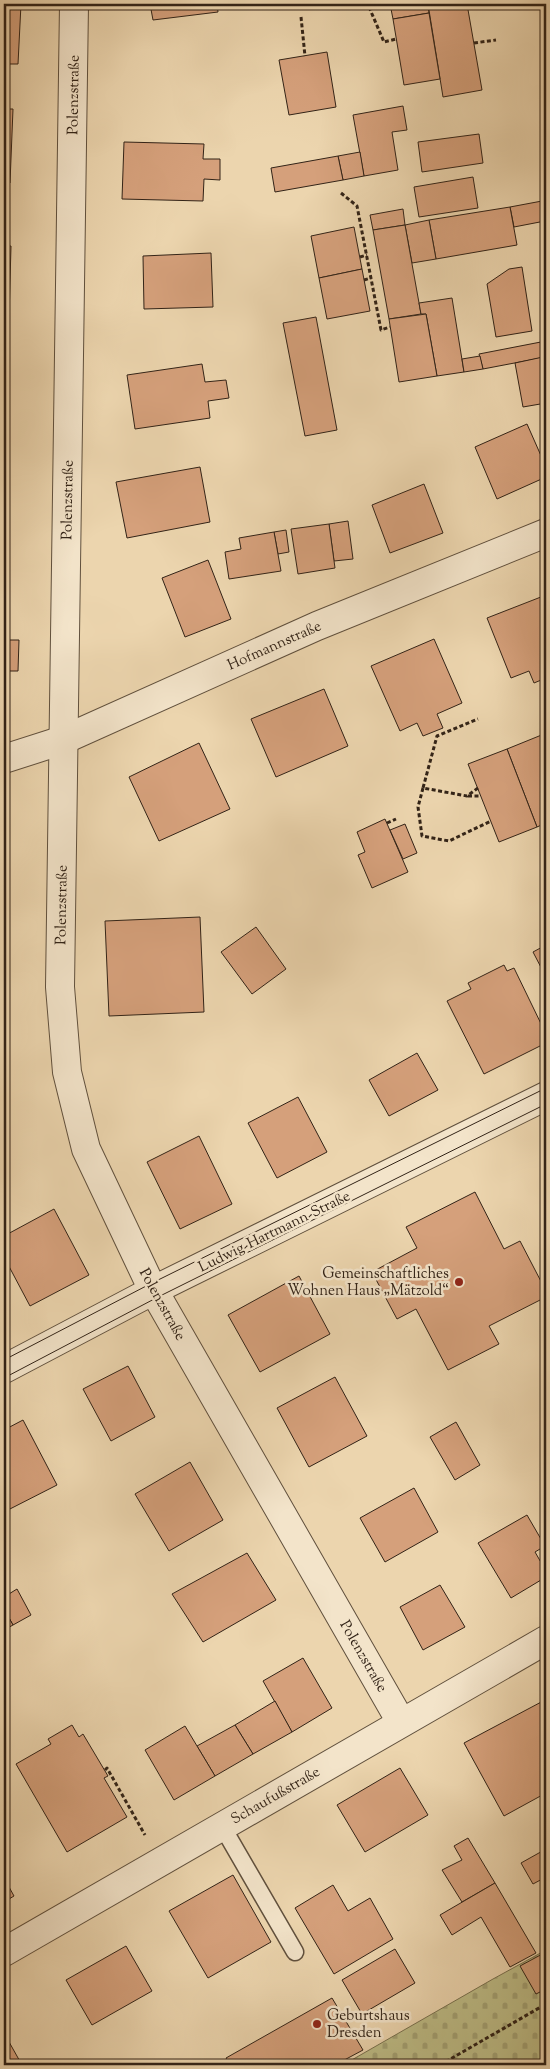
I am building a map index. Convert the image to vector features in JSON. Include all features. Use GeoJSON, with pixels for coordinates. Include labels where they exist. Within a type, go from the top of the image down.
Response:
{"type":"FeatureCollection","features":[{"type":"Feature","properties":{"kind":"street","name":"Polenzstraße"},"geometry":{"type":"LineString","coordinates":[[74,4],[60,987],[67,1072],[86,1150],[154,1290],[401,1722]]}},
{"type":"Feature","properties":{"kind":"street","name":"Hofmannstraße"},"geometry":{"type":"LineString","coordinates":[[4,759],[63,740],[317,626],[546,533]]}},
{"type":"Feature","properties":{"kind":"street","name":"Ludwig-Hartmann-Straße"},"geometry":{"type":"LineString","coordinates":[[4,1369],[154,1290],[546,1096]]}},
{"type":"Feature","properties":{"kind":"street","name":"Schaufußstraße"},"geometry":{"type":"LineString","coordinates":[[4,1952],[546,1640]]}},
{"type":"Feature","properties":{"kind":"lane"},"geometry":{"type":"LineString","coordinates":[[222,1826],[294,1952]]}},
{"type":"Feature","properties":{"kind":"path"},"geometry":{"type":"LineString","coordinates":[[369,7],[384,42],[396,40]]}},
{"type":"Feature","properties":{"kind":"path"},"geometry":{"type":"LineString","coordinates":[[301,17],[305,56]]}},
{"type":"Feature","properties":{"kind":"path"},"geometry":{"type":"LineString","coordinates":[[474,43],[496,40]]}},
{"type":"Feature","properties":{"kind":"path"},"geometry":{"type":"LineString","coordinates":[[341,193],[357,206],[381,330],[390,328]]}},
{"type":"Feature","properties":{"kind":"path"},"geometry":{"type":"LineString","coordinates":[[360,257],[367,255]]}},
{"type":"Feature","properties":{"kind":"path"},"geometry":{"type":"LineString","coordinates":[[364,280],[371,278]]}},
{"type":"Feature","properties":{"kind":"path"},"geometry":{"type":"LineString","coordinates":[[478,719],[437,736],[418,807],[422,836],[449,841],[491,821]]}},
{"type":"Feature","properties":{"kind":"path"},"geometry":{"type":"LineString","coordinates":[[423,788],[467,796],[481,796]]}},
{"type":"Feature","properties":{"kind":"path"},"geometry":{"type":"LineString","coordinates":[[467,796],[478,788]]}},
{"type":"Feature","properties":{"kind":"path"},"geometry":{"type":"LineString","coordinates":[[387,822],[396,819]]}},
{"type":"Feature","properties":{"kind":"path"},"geometry":{"type":"LineString","coordinates":[[104,1770],[107,1768],[159,1862]]}},
{"type":"Feature","properties":{"kind":"path"},"geometry":{"type":"LineString","coordinates":[[440,2065],[546,2004]]}},
{"type":"Feature","properties":{"kind":"green space"},"geometry":{"type":"Polygon","coordinates":[[[546,1950],[546,2065],[343,2065],[493,1979],[546,1950]]]}},
{"type":"Feature","properties":{"kind":"building"},"geometry":{"type":"Polygon","coordinates":[[[4,4],[21,4],[18,64],[4,64],[4,4]]]}},
{"type":"Feature","properties":{"kind":"building"},"geometry":{"type":"Polygon","coordinates":[[[150,4],[217,4],[218,12],[153,20],[150,4]]]}},
{"type":"Feature","properties":{"kind":"building"},"geometry":{"type":"Polygon","coordinates":[[[390,4],[428,4],[429,13],[393,19],[390,4]]]}},
{"type":"Feature","properties":{"kind":"building"},"geometry":{"type":"Polygon","coordinates":[[[428,4],[467,4],[482,90],[443,97],[428,4]]]}},
{"type":"Feature","properties":{"kind":"building"},"geometry":{"type":"Polygon","coordinates":[[[429,13],[440,79],[404,85],[393,19],[429,13]]]}},
{"type":"Feature","properties":{"kind":"building"},"geometry":{"type":"Polygon","coordinates":[[[327,52],[336,107],[289,115],[279,60],[327,52]]]}},
{"type":"Feature","properties":{"kind":"building"},"geometry":{"type":"Polygon","coordinates":[[[403,106],[407,130],[392,132],[398,170],[364,176],[353,115],[403,106]]]}},
{"type":"Feature","properties":{"kind":"building"},"geometry":{"type":"Polygon","coordinates":[[[4,109],[13,109],[10,183],[4,183],[4,109]]]}},
{"type":"Feature","properties":{"kind":"building"},"geometry":{"type":"Polygon","coordinates":[[[479,134],[483,163],[422,172],[418,142],[479,134]]]}},
{"type":"Feature","properties":{"kind":"building"},"geometry":{"type":"Polygon","coordinates":[[[124,142],[204,144],[203,159],[220,159],[220,180],[204,179],[203,201],[122,199],[124,142]]]}},
{"type":"Feature","properties":{"kind":"building"},"geometry":{"type":"Polygon","coordinates":[[[360,152],[364,176],[343,180],[338,156],[360,152]]]}},
{"type":"Feature","properties":{"kind":"building"},"geometry":{"type":"Polygon","coordinates":[[[338,156],[343,180],[275,192],[271,168],[338,156]]]}},
{"type":"Feature","properties":{"kind":"building"},"geometry":{"type":"Polygon","coordinates":[[[473,177],[478,208],[419,217],[414,187],[473,177]]]}},
{"type":"Feature","properties":{"kind":"building"},"geometry":{"type":"Polygon","coordinates":[[[542,201],[545,221],[514,227],[510,207],[542,201]]]}},
{"type":"Feature","properties":{"kind":"building"},"geometry":{"type":"Polygon","coordinates":[[[510,207],[517,245],[436,259],[429,220],[510,207]]]}},
{"type":"Feature","properties":{"kind":"building"},"geometry":{"type":"Polygon","coordinates":[[[403,209],[405,225],[373,230],[370,215],[403,209]]]}},
{"type":"Feature","properties":{"kind":"building"},"geometry":{"type":"Polygon","coordinates":[[[429,220],[436,259],[412,263],[405,225],[429,220]]]}},
{"type":"Feature","properties":{"kind":"building"},"geometry":{"type":"Polygon","coordinates":[[[405,225],[421,314],[389,319],[373,230],[405,225]]]}},
{"type":"Feature","properties":{"kind":"building"},"geometry":{"type":"Polygon","coordinates":[[[354,227],[362,269],[319,278],[311,236],[354,227]]]}},
{"type":"Feature","properties":{"kind":"building"},"geometry":{"type":"Polygon","coordinates":[[[4,246],[11,246],[9,318],[4,318],[4,246]]]}},
{"type":"Feature","properties":{"kind":"building"},"geometry":{"type":"Polygon","coordinates":[[[211,253],[213,307],[144,309],[143,256],[211,253]]]}},
{"type":"Feature","properties":{"kind":"building"},"geometry":{"type":"Polygon","coordinates":[[[522,267],[532,331],[496,337],[487,284],[509,269],[522,267]]]}},
{"type":"Feature","properties":{"kind":"building"},"geometry":{"type":"Polygon","coordinates":[[[362,269],[370,311],[327,319],[319,278],[362,269]]]}},
{"type":"Feature","properties":{"kind":"building"},"geometry":{"type":"Polygon","coordinates":[[[452,298],[464,372],[437,376],[426,314],[421,314],[419,303],[452,298]]]}},
{"type":"Feature","properties":{"kind":"building"},"geometry":{"type":"Polygon","coordinates":[[[426,314],[437,376],[399,382],[389,319],[426,314]]]}},
{"type":"Feature","properties":{"kind":"building"},"geometry":{"type":"Polygon","coordinates":[[[316,317],[337,430],[305,436],[283,323],[316,317]]]}},
{"type":"Feature","properties":{"kind":"building"},"geometry":{"type":"Polygon","coordinates":[[[546,341],[546,357],[483,369],[479,354],[546,341]]]}},
{"type":"Feature","properties":{"kind":"building"},"geometry":{"type":"Polygon","coordinates":[[[480,356],[483,369],[464,372],[462,359],[480,356]]]}},
{"type":"Feature","properties":{"kind":"building"},"geometry":{"type":"Polygon","coordinates":[[[543,357],[546,357],[546,374],[543,357]]]}},
{"type":"Feature","properties":{"kind":"building"},"geometry":{"type":"Polygon","coordinates":[[[543,357],[546,374],[546,403],[523,407],[515,363],[543,357]]]}},
{"type":"Feature","properties":{"kind":"building"},"geometry":{"type":"Polygon","coordinates":[[[202,364],[205,382],[226,380],[229,398],[208,401],[210,418],[135,429],[127,375],[202,364]]]}},
{"type":"Feature","properties":{"kind":"building"},"geometry":{"type":"Polygon","coordinates":[[[527,424],[546,467],[546,477],[497,499],[475,447],[527,424]]]}},
{"type":"Feature","properties":{"kind":"building"},"geometry":{"type":"Polygon","coordinates":[[[200,467],[210,522],[127,538],[116,482],[200,467]]]}},
{"type":"Feature","properties":{"kind":"building"},"geometry":{"type":"Polygon","coordinates":[[[424,484],[443,533],[390,553],[372,505],[424,484]]]}},
{"type":"Feature","properties":{"kind":"building"},"geometry":{"type":"Polygon","coordinates":[[[348,521],[353,559],[334,561],[329,524],[348,521]]]}},
{"type":"Feature","properties":{"kind":"building"},"geometry":{"type":"Polygon","coordinates":[[[329,524],[335,568],[298,574],[291,529],[329,524]]]}},
{"type":"Feature","properties":{"kind":"building"},"geometry":{"type":"Polygon","coordinates":[[[286,530],[289,552],[278,554],[274,532],[286,530]]]}},
{"type":"Feature","properties":{"kind":"building"},"geometry":{"type":"Polygon","coordinates":[[[274,532],[281,571],[229,579],[225,552],[241,549],[239,538],[274,532]]]}},
{"type":"Feature","properties":{"kind":"building"},"geometry":{"type":"Polygon","coordinates":[[[208,560],[231,619],[185,637],[162,578],[208,560]]]}},
{"type":"Feature","properties":{"kind":"building"},"geometry":{"type":"Polygon","coordinates":[[[546,595],[546,678],[534,683],[529,671],[511,678],[487,618],[546,595]]]}},
{"type":"Feature","properties":{"kind":"building"},"geometry":{"type":"Polygon","coordinates":[[[4,602],[6,602],[5,640],[19,640],[18,671],[5,671],[4,709],[4,602]]]}},
{"type":"Feature","properties":{"kind":"building"},"geometry":{"type":"Polygon","coordinates":[[[434,639],[462,703],[437,714],[443,728],[423,736],[417,723],[400,731],[371,666],[434,639]]]}},
{"type":"Feature","properties":{"kind":"building"},"geometry":{"type":"Polygon","coordinates":[[[324,689],[348,746],[276,777],[251,719],[324,689]]]}},
{"type":"Feature","properties":{"kind":"building"},"geometry":{"type":"Polygon","coordinates":[[[544,734],[546,740],[546,823],[537,827],[507,749],[544,734]]]}},
{"type":"Feature","properties":{"kind":"building"},"geometry":{"type":"Polygon","coordinates":[[[199,743],[230,809],[159,841],[129,777],[199,743]]]}},
{"type":"Feature","properties":{"kind":"building"},"geometry":{"type":"Polygon","coordinates":[[[507,749],[537,827],[499,842],[468,764],[507,749]]]}},
{"type":"Feature","properties":{"kind":"building"},"geometry":{"type":"Polygon","coordinates":[[[385,819],[408,872],[372,888],[358,855],[365,852],[357,832],[385,819]]]}},
{"type":"Feature","properties":{"kind":"building"},"geometry":{"type":"Polygon","coordinates":[[[405,824],[417,853],[403,859],[390,830],[405,824]]]}},
{"type":"Feature","properties":{"kind":"building"},"geometry":{"type":"Polygon","coordinates":[[[200,917],[204,1012],[109,1016],[105,921],[200,917]]]}},
{"type":"Feature","properties":{"kind":"building"},"geometry":{"type":"Polygon","coordinates":[[[256,927],[286,969],[252,994],[221,952],[256,927]]]}},
{"type":"Feature","properties":{"kind":"building"},"geometry":{"type":"Polygon","coordinates":[[[546,945],[546,977],[533,952],[546,945]]]}},
{"type":"Feature","properties":{"kind":"building"},"geometry":{"type":"Polygon","coordinates":[[[504,965],[507,971],[514,968],[546,1034],[546,1043],[484,1074],[447,1001],[471,989],[468,983],[504,965]]]}},
{"type":"Feature","properties":{"kind":"building"},"geometry":{"type":"Polygon","coordinates":[[[417,1053],[438,1090],[389,1116],[369,1080],[417,1053]]]}},
{"type":"Feature","properties":{"kind":"building"},"geometry":{"type":"Polygon","coordinates":[[[298,1097],[327,1152],[277,1178],[248,1123],[298,1097]]]}},
{"type":"Feature","properties":{"kind":"building"},"geometry":{"type":"Polygon","coordinates":[[[4,1098],[7,1129],[4,1129],[4,1098]]]}},
{"type":"Feature","properties":{"kind":"building"},"geometry":{"type":"Polygon","coordinates":[[[199,1136],[232,1204],[180,1229],[147,1162],[199,1136]]]}},
{"type":"Feature","properties":{"kind":"building","name":"Gemeinschaftliches Wohnen Haus „Mätzold“"},"geometry":{"type":"Polygon","coordinates":[[[475,1192],[504,1249],[520,1241],[546,1291],[546,1297],[489,1326],[499,1344],[448,1370],[416,1309],[397,1319],[372,1272],[417,1248],[406,1227],[475,1192]]]}},
{"type":"Feature","properties":{"kind":"building"},"geometry":{"type":"Polygon","coordinates":[[[54,1209],[89,1275],[30,1306],[4,1257],[4,1236],[54,1209]]]}},
{"type":"Feature","properties":{"kind":"building"},"geometry":{"type":"Polygon","coordinates":[[[299,1276],[330,1334],[260,1372],[228,1315],[299,1276]]]}},
{"type":"Feature","properties":{"kind":"building"},"geometry":{"type":"Polygon","coordinates":[[[128,1366],[155,1417],[111,1441],[83,1389],[128,1366]]]}},
{"type":"Feature","properties":{"kind":"building"},"geometry":{"type":"Polygon","coordinates":[[[335,1377],[367,1436],[309,1467],[277,1408],[335,1377]]]}},
{"type":"Feature","properties":{"kind":"building"},"geometry":{"type":"Polygon","coordinates":[[[23,1420],[57,1485],[4,1512],[4,1430],[23,1420]]]}},
{"type":"Feature","properties":{"kind":"building"},"geometry":{"type":"Polygon","coordinates":[[[456,1422],[480,1465],[455,1480],[430,1437],[456,1422]]]}},
{"type":"Feature","properties":{"kind":"building"},"geometry":{"type":"Polygon","coordinates":[[[190,1462],[223,1520],[169,1551],[135,1494],[190,1462]]]}},
{"type":"Feature","properties":{"kind":"building"},"geometry":{"type":"Polygon","coordinates":[[[414,1488],[438,1532],[385,1562],[360,1518],[414,1488]]]}},
{"type":"Feature","properties":{"kind":"building"},"geometry":{"type":"Polygon","coordinates":[[[527,1515],[545,1546],[535,1552],[546,1571],[546,1577],[511,1598],[478,1543],[527,1515]]]}},
{"type":"Feature","properties":{"kind":"building"},"geometry":{"type":"Polygon","coordinates":[[[247,1553],[276,1600],[203,1642],[172,1594],[247,1553]]]}},
{"type":"Feature","properties":{"kind":"building"},"geometry":{"type":"Polygon","coordinates":[[[440,1585],[465,1627],[423,1650],[400,1607],[440,1585]]]}},
{"type":"Feature","properties":{"kind":"building"},"geometry":{"type":"Polygon","coordinates":[[[17,1589],[31,1615],[13,1625],[4,1609],[4,1597],[17,1589]]]}},
{"type":"Feature","properties":{"kind":"building"},"geometry":{"type":"Polygon","coordinates":[[[4,1609],[13,1625],[4,1630],[4,1609]]]}},
{"type":"Feature","properties":{"kind":"building"},"geometry":{"type":"Polygon","coordinates":[[[303,1658],[332,1708],[292,1732],[263,1681],[303,1658]]]}},
{"type":"Feature","properties":{"kind":"building"},"geometry":{"type":"Polygon","coordinates":[[[545,1700],[546,1793],[504,1816],[464,1743],[545,1700]]]}},
{"type":"Feature","properties":{"kind":"building"},"geometry":{"type":"Polygon","coordinates":[[[275,1701],[292,1732],[253,1754],[235,1725],[275,1701]]]}},
{"type":"Feature","properties":{"kind":"building"},"geometry":{"type":"Polygon","coordinates":[[[72,1725],[79,1737],[83,1734],[108,1776],[104,1778],[127,1817],[67,1852],[16,1764],[51,1744],[48,1739],[72,1725]]]}},
{"type":"Feature","properties":{"kind":"building"},"geometry":{"type":"Polygon","coordinates":[[[235,1725],[253,1754],[215,1776],[197,1746],[235,1725]]]}},
{"type":"Feature","properties":{"kind":"building"},"geometry":{"type":"Polygon","coordinates":[[[185,1726],[215,1776],[174,1800],[145,1750],[185,1726]]]}},
{"type":"Feature","properties":{"kind":"building"},"geometry":{"type":"Polygon","coordinates":[[[400,1768],[428,1815],[365,1852],[337,1805],[400,1768]]]}},
{"type":"Feature","properties":{"kind":"building"},"geometry":{"type":"Polygon","coordinates":[[[468,1838],[495,1883],[462,1902],[442,1870],[462,1860],[454,1846],[468,1838]]]}},
{"type":"Feature","properties":{"kind":"building"},"geometry":{"type":"Polygon","coordinates":[[[546,1849],[546,1877],[533,1884],[521,1863],[546,1849]]]}},
{"type":"Feature","properties":{"kind":"building"},"geometry":{"type":"Polygon","coordinates":[[[233,1875],[271,1942],[208,1978],[169,1911],[233,1875]]]}},
{"type":"Feature","properties":{"kind":"building"},"geometry":{"type":"Polygon","coordinates":[[[4,1878],[14,1896],[4,1902],[4,1878]]]}},
{"type":"Feature","properties":{"kind":"building"},"geometry":{"type":"Polygon","coordinates":[[[495,1883],[536,1953],[510,1967],[481,1917],[452,1935],[440,1915],[495,1883]]]}},
{"type":"Feature","properties":{"kind":"building"},"geometry":{"type":"Polygon","coordinates":[[[333,1885],[348,1911],[370,1898],[393,1939],[334,1974],[295,1908],[333,1885]]]}},
{"type":"Feature","properties":{"kind":"building"},"geometry":{"type":"Polygon","coordinates":[[[126,1946],[152,1991],[92,2025],[66,1980],[126,1946]]]}},
{"type":"Feature","properties":{"kind":"building"},"geometry":{"type":"Polygon","coordinates":[[[395,1949],[415,1983],[362,2014],[342,1980],[395,1949]]]}},
{"type":"Feature","properties":{"kind":"building"},"geometry":{"type":"Polygon","coordinates":[[[546,1952],[546,1989],[536,1994],[520,1966],[546,1952]]]}},
{"type":"Feature","properties":{"kind":"building","name":"Geburtshaus Dresden"},"geometry":{"type":"Polygon","coordinates":[[[332,1998],[363,2050],[335,2065],[230,2065],[226,2058],[332,1998]]]}},
{"type":"Feature","properties":{"kind":"building"},"geometry":{"type":"Polygon","coordinates":[[[4,2033],[22,2065],[4,2065],[4,2033]]]}},
{"type":"Feature","properties":{"kind":"tram line"},"geometry":{"type":"LineString","coordinates":[[4,1360],[150,1284],[546,1088]]}},
{"type":"Feature","properties":{"kind":"tram line"},"geometry":{"type":"LineString","coordinates":[[4,1378],[158,1297],[546,1104]]}},
{"type":"Feature","properties":{"kind":"place","name":"Gemeinschaftliches Wohnen Haus „Mätzold“"},"geometry":{"type":"Point","coordinates":[459,1282]}},
{"type":"Feature","properties":{"kind":"place","name":"Geburtshaus Dresden"},"geometry":{"type":"Point","coordinates":[317,2024]}}]}
